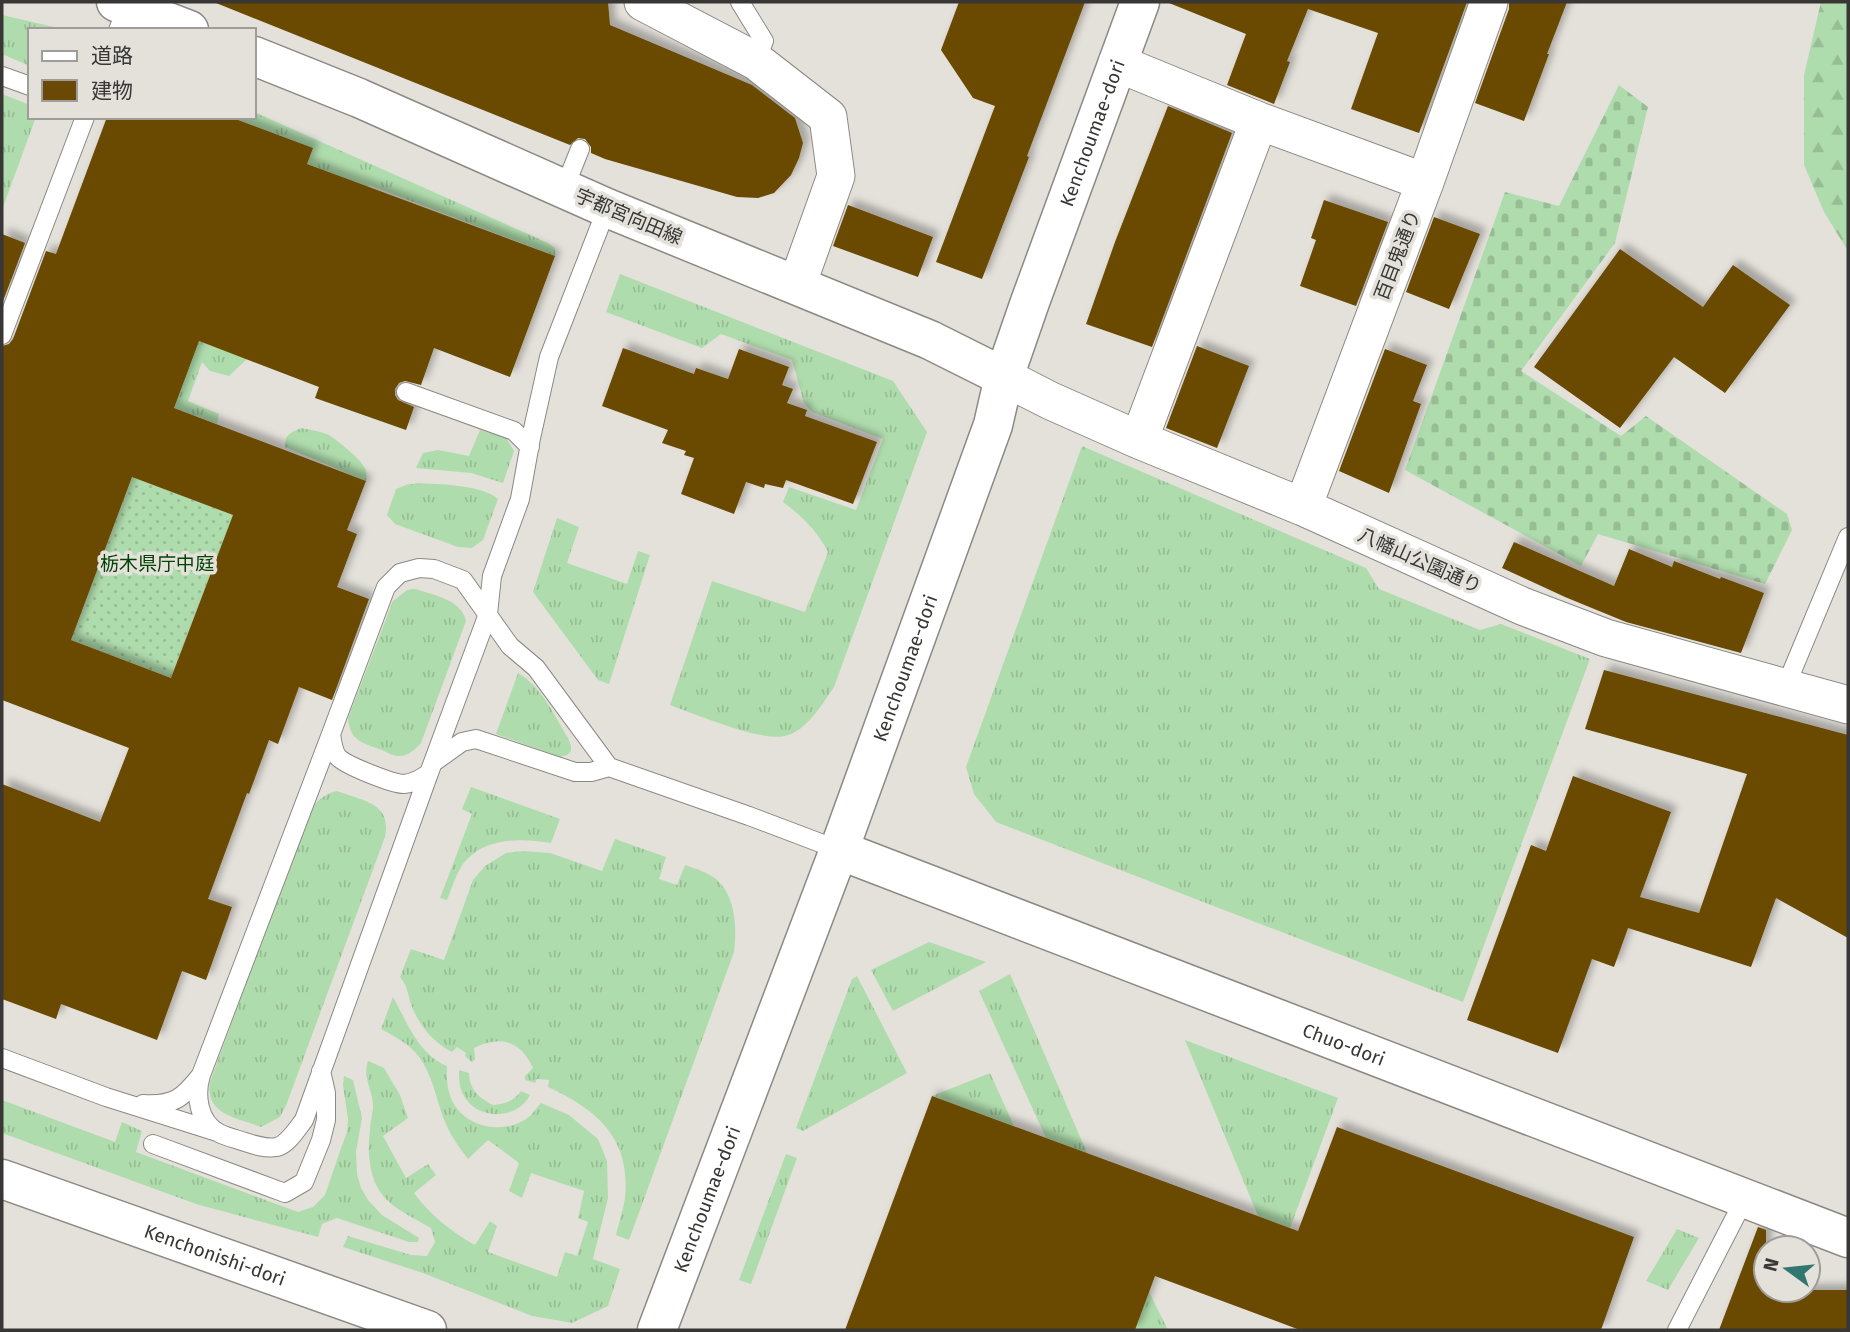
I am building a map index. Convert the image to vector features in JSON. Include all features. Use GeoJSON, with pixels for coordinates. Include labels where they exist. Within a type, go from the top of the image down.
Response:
{"type":"FeatureCollection","features":[{"type":"Feature","properties":{"kind":"main road","name":"Kenchoumae-dori"},"geometry":{"type":"LineString","coordinates":[[657,1330],[839,850],[993,425],[1004,377],[1140,2]]}},
{"type":"Feature","properties":{"kind":"main road"},"geometry":{"type":"LineString","coordinates":[[121,12],[181,28]]}},
{"type":"Feature","properties":{"kind":"main road","name":"宇都宮向田線"},"geometry":{"type":"LineString","coordinates":[[256,57],[359,98],[607,208],[930,340],[1004,377]]}},
{"type":"Feature","properties":{"kind":"main road","name":"Chuo-dori"},"geometry":{"type":"LineString","coordinates":[[839,850],[1848,1238]]}},
{"type":"Feature","properties":{"kind":"main road","name":"Kenchonishi-dori"},"geometry":{"type":"LineString","coordinates":[[2,1179],[427,1330]]}},
{"type":"Feature","properties":{"kind":"street"},"geometry":{"type":"LineString","coordinates":[[643,2],[757,61],[828,117],[835,176],[797,285]]}},
{"type":"Feature","properties":{"kind":"street","name":"百目鬼通り"},"geometry":{"type":"LineString","coordinates":[[1303,507],[1425,182],[1489,2]]}},
{"type":"Feature","properties":{"kind":"street"},"geometry":{"type":"LineString","coordinates":[[1118,63],[1259,121],[1425,182]]}},
{"type":"Feature","properties":{"kind":"street"},"geometry":{"type":"LineString","coordinates":[[1139,440],[1259,121]]}},
{"type":"Feature","properties":{"kind":"street","name":"八幡山公園通り"},"geometry":{"type":"LineString","coordinates":[[1004,377],[1139,440],[1303,507],[1522,606],[1606,638],[1848,705]]}},
{"type":"Feature","properties":{"kind":"lane"},"geometry":{"type":"LineString","coordinates":[[740,2],[764,41],[757,61]]}},
{"type":"Feature","properties":{"kind":"lane"},"geometry":{"type":"LineString","coordinates":[[2,76],[28,85]]}},
{"type":"Feature","properties":{"kind":"lane"},"geometry":{"type":"LineString","coordinates":[[3,328],[84,119]]}},
{"type":"Feature","properties":{"kind":"lane"},"geometry":{"type":"LineString","coordinates":[[564,189],[580,149]]}},
{"type":"Feature","properties":{"kind":"lane"},"geometry":{"type":"LineString","coordinates":[[2,1058],[122,1102],[259,1147],[278,1147],[293,1135],[304,1120],[488,614],[492,576],[520,499],[549,357],[607,208]]}},
{"type":"Feature","properties":{"kind":"lane"},"geometry":{"type":"LineString","coordinates":[[406,392],[514,430],[530,447]]}},
{"type":"Feature","properties":{"kind":"lane"},"geometry":{"type":"LineString","coordinates":[[1785,688],[1848,537]]}},
{"type":"Feature","properties":{"kind":"lane"},"geometry":{"type":"LineString","coordinates":[[217,1132],[205,1120],[199,1105],[198,1086],[201,1075],[386,587],[400,573],[419,568],[434,569],[463,580],[510,646],[536,668],[609,767],[839,850]]}},
{"type":"Feature","properties":{"kind":"lane"},"geometry":{"type":"LineString","coordinates":[[331,734],[338,756],[346,764],[399,784],[421,780],[449,750],[476,738],[575,772],[591,772],[609,767]]}},
{"type":"Feature","properties":{"kind":"lane"},"geometry":{"type":"LineString","coordinates":[[153,1144],[285,1193],[304,1182],[321,1140],[326,1119],[326,1093],[321,1070]]}},
{"type":"Feature","properties":{"kind":"lane"},"geometry":{"type":"LineString","coordinates":[[122,1102],[159,1105],[177,1100],[184,1096],[201,1075]]}},
{"type":"Feature","properties":{"kind":"lane"},"geometry":{"type":"LineString","coordinates":[[1677,1330],[1745,1198]]}},
{"type":"Feature","properties":{"kind":"green space"},"geometry":{"type":"Polygon","coordinates":[[[1821,2],[1848,2],[1848,251],[1824,212],[1804,165],[1804,75],[1821,2]]]}},
{"type":"Feature","properties":{"kind":"green space"},"geometry":{"type":"Polygon","coordinates":[[[2,15],[59,28],[28,28],[28,65],[2,54],[2,15]]]}},
{"type":"Feature","properties":{"kind":"green space"},"geometry":{"type":"Polygon","coordinates":[[[1619,85],[1648,107],[1615,243],[1521,371],[1621,436],[1646,416],[1787,514],[1792,530],[1765,584],[1598,534],[1581,566],[1405,470],[1505,192],[1559,206],[1619,85]]]}},
{"type":"Feature","properties":{"kind":"green space"},"geometry":{"type":"Polygon","coordinates":[[[2,94],[28,104],[28,119],[35,119],[2,210],[2,94]]]}},
{"type":"Feature","properties":{"kind":"green space"},"geometry":{"type":"Polygon","coordinates":[[[256,113],[548,243],[555,248],[555,256],[369,185],[323,306],[301,299],[346,179],[307,164],[233,119],[256,119],[256,113]]]}},
{"type":"Feature","properties":{"kind":"green space"},"geometry":{"type":"Polygon","coordinates":[[[620,274],[893,381],[927,432],[834,687],[800,729],[785,736],[760,735],[670,705],[712,581],[805,612],[828,552],[809,525],[783,502],[789,487],[856,510],[883,439],[812,412],[804,403],[792,360],[721,334],[702,348],[606,312],[620,274]]]}},
{"type":"Feature","properties":{"kind":"green space"},"geometry":{"type":"Polygon","coordinates":[[[199,341],[247,359],[229,376],[210,371],[202,362],[188,401],[219,414],[217,424],[168,406],[199,341]]]}},
{"type":"Feature","properties":{"kind":"green space"},"geometry":{"type":"Polygon","coordinates":[[[301,428],[329,435],[342,445],[364,467],[366,481],[285,447],[289,435],[301,428]]]}},
{"type":"Feature","properties":{"kind":"green space"},"geometry":{"type":"Polygon","coordinates":[[[480,430],[506,438],[514,451],[503,483],[471,473],[416,468],[423,453],[438,450],[469,456],[480,430]]]}},
{"type":"Feature","properties":{"kind":"green space"},"geometry":{"type":"Polygon","coordinates":[[[1082,446],[1366,568],[1379,589],[1480,630],[1501,624],[1590,659],[1463,1002],[996,822],[974,794],[966,767],[1082,446]]]}},
{"type":"Feature","properties":{"kind":"green space","name":"栃木県庁中庭"},"geometry":{"type":"Polygon","coordinates":[[[132,477],[233,515],[171,678],[71,640],[132,477]]]}},
{"type":"Feature","properties":{"kind":"green space"},"geometry":{"type":"Polygon","coordinates":[[[418,483],[471,488],[498,499],[483,540],[472,548],[458,547],[395,524],[387,515],[396,489],[418,483]]]}},
{"type":"Feature","properties":{"kind":"green space"},"geometry":{"type":"Polygon","coordinates":[[[557,518],[579,527],[567,563],[627,584],[638,551],[650,555],[609,684],[598,680],[533,592],[557,518]]]}},
{"type":"Feature","properties":{"kind":"green space"},"geometry":{"type":"Polygon","coordinates":[[[416,589],[453,603],[466,621],[421,743],[407,754],[395,756],[358,740],[351,732],[348,718],[393,601],[407,590],[416,589]]]}},
{"type":"Feature","properties":{"kind":"green space"},"geometry":{"type":"Polygon","coordinates":[[[518,673],[534,686],[552,711],[571,745],[571,751],[567,755],[560,757],[496,734],[518,673]]]}},
{"type":"Feature","properties":{"kind":"green space"},"geometry":{"type":"Polygon","coordinates":[[[471,787],[560,819],[551,843],[515,840],[492,844],[471,855],[456,877],[447,900],[440,898],[472,814],[462,809],[471,787]]]}},
{"type":"Feature","properties":{"kind":"green space"},"geometry":{"type":"Polygon","coordinates":[[[337,791],[365,801],[379,810],[386,825],[385,837],[287,1103],[280,1117],[261,1127],[217,1108],[212,1102],[210,1082],[310,810],[322,798],[337,791]]]}},
{"type":"Feature","properties":{"kind":"green space"},"geometry":{"type":"Polygon","coordinates":[[[615,839],[666,857],[659,879],[677,885],[685,865],[716,879],[728,894],[734,913],[735,933],[734,952],[629,1240],[616,1235],[625,1198],[625,1177],[623,1159],[608,1129],[582,1106],[548,1087],[549,1080],[537,1079],[535,1083],[525,1080],[525,1076],[533,1068],[522,1051],[515,1046],[501,1041],[483,1044],[474,1048],[475,1059],[472,1062],[465,1056],[466,1053],[457,1047],[452,1052],[439,1044],[419,1021],[400,977],[411,949],[444,960],[473,880],[485,866],[506,853],[523,851],[550,853],[602,871],[615,839]]]}},
{"type":"Feature","properties":{"kind":"green space"},"geometry":{"type":"Polygon","coordinates":[[[929,942],[986,962],[893,1011],[871,970],[929,942]]]}},
{"type":"Feature","properties":{"kind":"green space"},"geometry":{"type":"Polygon","coordinates":[[[1010,974],[1087,1153],[1046,1138],[979,991],[1010,974]]]}},
{"type":"Feature","properties":{"kind":"green space"},"geometry":{"type":"Polygon","coordinates":[[[857,976],[907,1073],[803,1131],[796,1128],[852,979],[857,976]]]}},
{"type":"Feature","properties":{"kind":"green space"},"geometry":{"type":"Polygon","coordinates":[[[393,997],[428,1054],[447,1066],[450,1096],[467,1118],[485,1126],[514,1125],[530,1116],[541,1103],[569,1115],[598,1139],[607,1161],[608,1198],[593,1259],[620,1269],[608,1306],[572,1323],[532,1316],[423,1273],[343,1247],[348,1236],[411,1255],[427,1256],[435,1242],[431,1228],[390,1203],[372,1175],[369,1139],[373,1109],[366,1074],[368,1061],[384,1068],[400,1095],[408,1118],[383,1136],[406,1178],[428,1164],[436,1175],[414,1193],[434,1216],[450,1229],[475,1245],[490,1221],[497,1226],[488,1252],[557,1277],[565,1252],[577,1256],[588,1222],[578,1218],[584,1191],[531,1173],[522,1198],[509,1191],[519,1163],[488,1140],[468,1159],[449,1130],[430,1077],[420,1058],[398,1038],[381,1029],[393,997]]]}},
{"type":"Feature","properties":{"kind":"green space"},"geometry":{"type":"Polygon","coordinates":[[[1185,1040],[1338,1098],[1290,1228],[1258,1216],[1185,1040]]]}},
{"type":"Feature","properties":{"kind":"green space"},"geometry":{"type":"Polygon","coordinates":[[[459,1070],[469,1073],[476,1092],[493,1105],[509,1101],[521,1091],[530,1095],[516,1110],[485,1113],[468,1102],[461,1089],[459,1070]]]}},
{"type":"Feature","properties":{"kind":"green space"},"geometry":{"type":"Polygon","coordinates":[[[990,1073],[1014,1126],[932,1096],[990,1073]]]}},
{"type":"Feature","properties":{"kind":"green space"},"geometry":{"type":"Polygon","coordinates":[[[344,1076],[353,1080],[362,1118],[356,1152],[361,1188],[382,1215],[419,1238],[418,1242],[409,1242],[337,1218],[322,1224],[318,1237],[196,1204],[2,1133],[2,1100],[115,1142],[122,1122],[142,1131],[136,1152],[298,1212],[313,1207],[325,1195],[347,1132],[344,1076]]]}},
{"type":"Feature","properties":{"kind":"green space"},"geometry":{"type":"Polygon","coordinates":[[[786,1154],[797,1158],[751,1284],[739,1280],[786,1154]]]}},
{"type":"Feature","properties":{"kind":"green space"},"geometry":{"type":"Polygon","coordinates":[[[1677,1229],[1699,1238],[1668,1290],[1646,1281],[1677,1229]]]}},
{"type":"Feature","properties":{"kind":"green space"},"geometry":{"type":"Polygon","coordinates":[[[1149,1292],[1168,1330],[1135,1330],[1149,1292]]]}},
{"type":"Feature","properties":{"kind":"building"},"geometry":{"type":"Polygon","coordinates":[[[217,2],[608,2],[610,25],[752,85],[795,118],[803,143],[791,175],[774,193],[758,198],[737,197],[605,159],[591,153],[591,147],[585,139],[578,138],[570,145],[217,2]]]}},
{"type":"Feature","properties":{"kind":"building"},"geometry":{"type":"Polygon","coordinates":[[[959,2],[1085,2],[982,279],[936,262],[995,106],[973,98],[941,50],[959,2]]]}},
{"type":"Feature","properties":{"kind":"building"},"geometry":{"type":"Polygon","coordinates":[[[1169,2],[1467,2],[1419,133],[1351,109],[1378,33],[1308,9],[1287,61],[1290,62],[1274,104],[1227,85],[1246,34],[1169,2]]]}},
{"type":"Feature","properties":{"kind":"building"},"geometry":{"type":"Polygon","coordinates":[[[1509,2],[1567,2],[1524,121],[1475,103],[1509,9],[1509,2]]]}},
{"type":"Feature","properties":{"kind":"building"},"geometry":{"type":"Polygon","coordinates":[[[1168,106],[1232,133],[1152,347],[1086,324],[1168,106]]]}},
{"type":"Feature","properties":{"kind":"building"},"geometry":{"type":"Polygon","coordinates":[[[106,119],[235,119],[313,148],[307,164],[555,256],[510,377],[434,348],[421,385],[405,381],[399,383],[395,389],[398,400],[414,407],[406,430],[315,398],[319,387],[199,341],[174,408],[366,481],[347,530],[357,534],[337,587],[369,599],[332,700],[299,687],[278,744],[269,740],[208,899],[232,907],[206,980],[182,971],[157,1040],[61,1004],[56,1019],[2,999],[2,784],[100,822],[129,748],[2,700],[2,346],[13,339],[46,251],[56,254],[106,119]],[[132,477],[71,640],[171,678],[233,515],[132,477]]]}},
{"type":"Feature","properties":{"kind":"building"},"geometry":{"type":"Polygon","coordinates":[[[1324,200],[1388,222],[1356,306],[1300,286],[1316,240],[1311,238],[1324,200]]]}},
{"type":"Feature","properties":{"kind":"building"},"geometry":{"type":"Polygon","coordinates":[[[848,205],[933,237],[918,277],[833,246],[848,205]]]}},
{"type":"Feature","properties":{"kind":"building"},"geometry":{"type":"Polygon","coordinates":[[[1434,217],[1480,234],[1449,309],[1406,292],[1434,217]]]}},
{"type":"Feature","properties":{"kind":"building"},"geometry":{"type":"Polygon","coordinates":[[[2,234],[25,243],[2,304],[2,234]]]}},
{"type":"Feature","properties":{"kind":"building"},"geometry":{"type":"Polygon","coordinates":[[[1620,249],[1703,307],[1733,265],[1790,305],[1725,393],[1674,357],[1620,428],[1534,367],[1620,249]]]}},
{"type":"Feature","properties":{"kind":"building"},"geometry":{"type":"Polygon","coordinates":[[[1197,346],[1249,366],[1217,448],[1166,428],[1197,346]]]}},
{"type":"Feature","properties":{"kind":"building"},"geometry":{"type":"Polygon","coordinates":[[[623,348],[694,374],[696,368],[728,379],[739,349],[789,367],[782,385],[793,389],[787,403],[807,410],[805,416],[877,442],[853,504],[786,480],[783,488],[765,484],[764,488],[746,482],[734,514],[681,494],[694,458],[684,455],[686,451],[662,443],[668,430],[602,406],[623,348]]]}},
{"type":"Feature","properties":{"kind":"building"},"geometry":{"type":"Polygon","coordinates":[[[1385,349],[1427,365],[1413,401],[1421,404],[1389,493],[1339,471],[1385,349]]]}},
{"type":"Feature","properties":{"kind":"building"},"geometry":{"type":"Polygon","coordinates":[[[1514,542],[1614,586],[1629,549],[1672,567],[1674,561],[1764,593],[1741,653],[1626,622],[1502,568],[1514,542]]]}},
{"type":"Feature","properties":{"kind":"building"},"geometry":{"type":"Polygon","coordinates":[[[1604,670],[1848,735],[1848,938],[1776,898],[1751,967],[1628,928],[1614,967],[1592,959],[1558,1053],[1467,1020],[1531,845],[1546,851],[1573,776],[1671,812],[1640,897],[1699,913],[1747,774],[1585,729],[1604,670]]]}},
{"type":"Feature","properties":{"kind":"building"},"geometry":{"type":"Polygon","coordinates":[[[932,1096],[1298,1231],[1337,1127],[1634,1237],[1601,1330],[1300,1330],[1155,1276],[1135,1330],[845,1330],[932,1096]]]}},
{"type":"Feature","properties":{"kind":"building"},"geometry":{"type":"Polygon","coordinates":[[[1758,1227],[1766,1230],[1766,1234],[1755,1234],[1758,1227]]]}},
{"type":"Feature","properties":{"kind":"building"},"geometry":{"type":"Polygon","coordinates":[[[1752,1243],[1752,1304],[1822,1304],[1822,1290],[1848,1290],[1848,1330],[1719,1330],[1752,1243]]]}}]}
